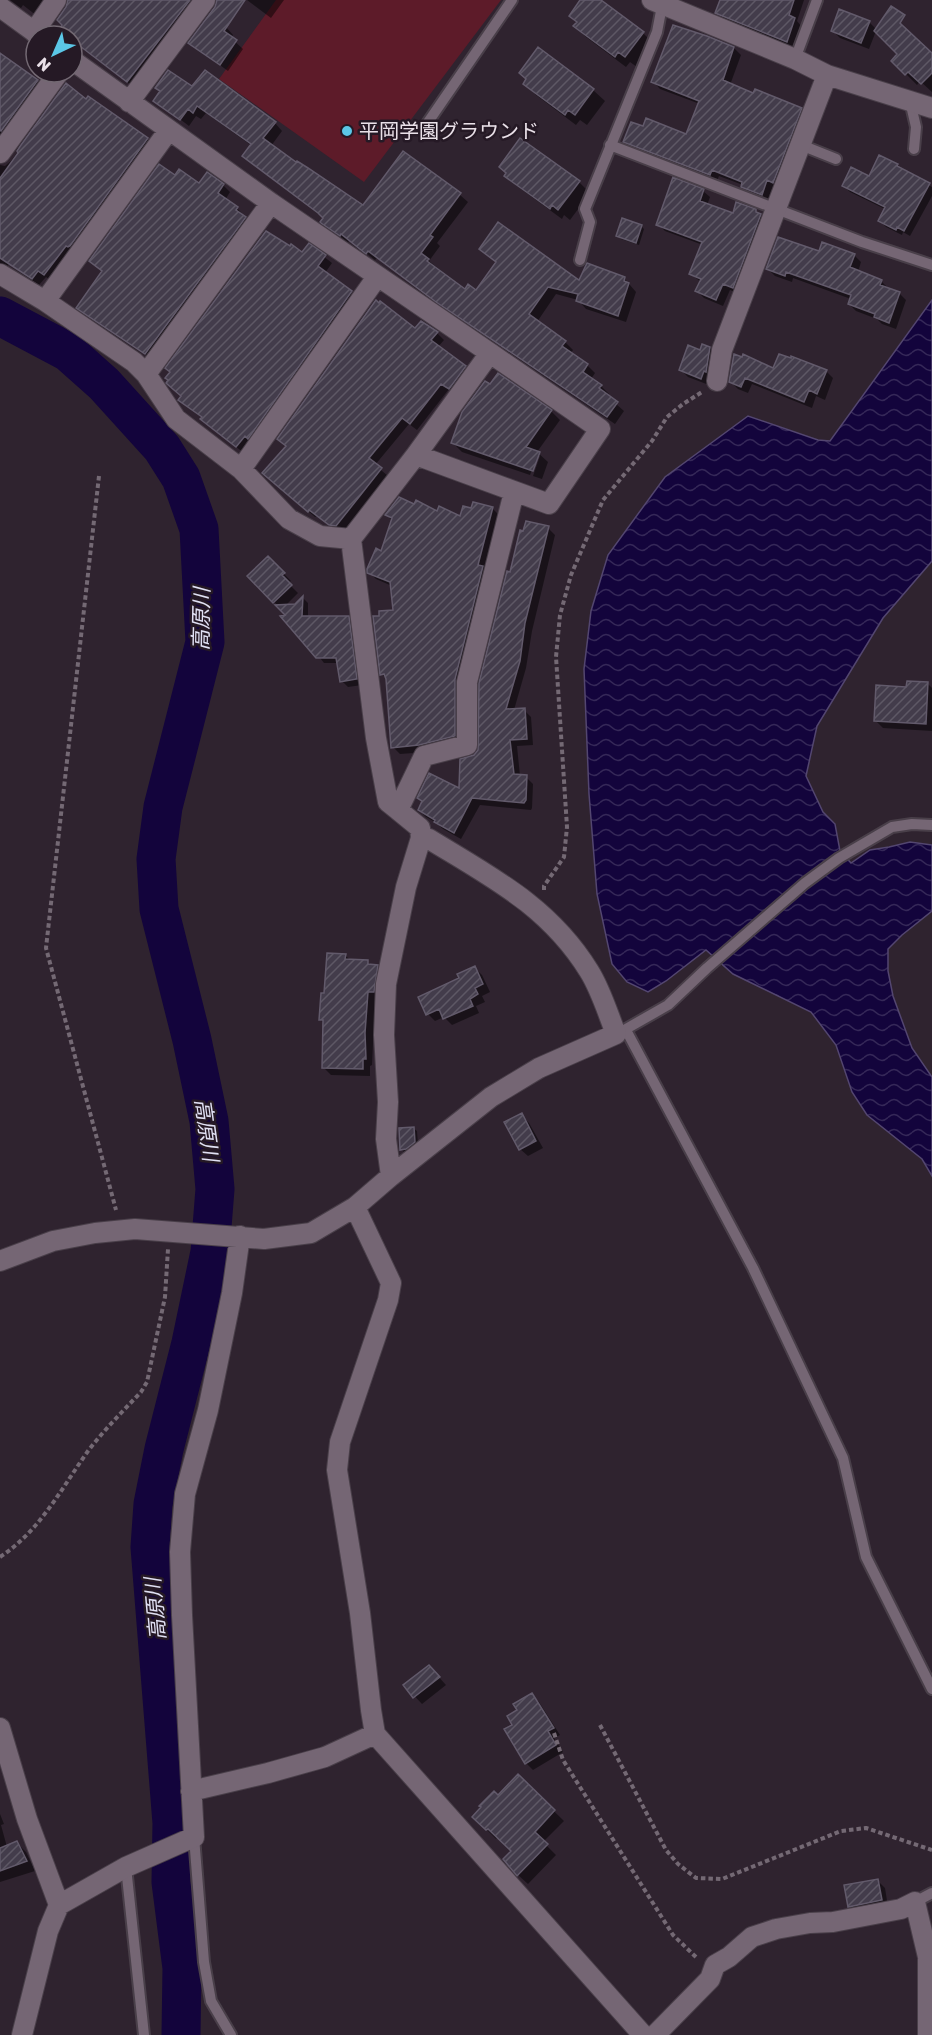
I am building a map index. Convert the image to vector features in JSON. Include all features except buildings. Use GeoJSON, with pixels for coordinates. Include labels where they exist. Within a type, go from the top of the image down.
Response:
{"type":"FeatureCollection","features":[{"type":"Feature","properties":{"kind":"street"},"geometry":{"type":"LineString","coordinates":[[43,24],[56,0]]}},
{"type":"Feature","properties":{"kind":"street"},"geometry":{"type":"LineString","coordinates":[[129,102],[205,0]]}},
{"type":"Feature","properties":{"kind":"street"},"geometry":{"type":"LineString","coordinates":[[667,4],[827,75],[932,108]]}},
{"type":"Feature","properties":{"kind":"street"},"geometry":{"type":"LineString","coordinates":[[0,6],[24,24]]}},
{"type":"Feature","properties":{"kind":"street"},"geometry":{"type":"LineString","coordinates":[[84,69],[377,277],[600,429],[549,504],[416,455]]}},
{"type":"Feature","properties":{"kind":"street"},"geometry":{"type":"LineString","coordinates":[[717,381],[722,350],[827,75]]}},
{"type":"Feature","properties":{"kind":"street"},"geometry":{"type":"LineString","coordinates":[[0,153],[50,84]]}},
{"type":"Feature","properties":{"kind":"street"},"geometry":{"type":"LineString","coordinates":[[45,301],[169,130]]}},
{"type":"Feature","properties":{"kind":"street"},"geometry":{"type":"LineString","coordinates":[[146,374],[271,203]]}},
{"type":"Feature","properties":{"kind":"street"},"geometry":{"type":"LineString","coordinates":[[0,274],[45,301],[134,362],[146,374],[176,419],[241,469],[289,519],[320,537],[351,539]]}},
{"type":"Feature","properties":{"kind":"street"},"geometry":{"type":"LineString","coordinates":[[241,469],[377,277]]}},
{"type":"Feature","properties":{"kind":"street"},"geometry":{"type":"LineString","coordinates":[[391,1176],[386,1139],[388,1102],[384,1035],[386,984],[406,887],[421,838],[420,828],[388,802],[376,738],[351,539],[490,353]]}},
{"type":"Feature","properties":{"kind":"street"},"geometry":{"type":"LineString","coordinates":[[398,810],[424,756],[467,745],[467,682],[514,492]]}},
{"type":"Feature","properties":{"kind":"street"},"geometry":{"type":"LineString","coordinates":[[0,1261],[53,1241],[95,1233],[135,1229],[264,1239],[310,1233],[355,1207],[491,1097],[539,1068],[621,1032],[590,973],[565,937],[547,918],[518,894],[429,839],[421,838]]}},
{"type":"Feature","properties":{"kind":"street"},"geometry":{"type":"LineString","coordinates":[[355,1207],[391,1283],[388,1300],[340,1442],[337,1470],[360,1613],[375,1734],[643,2035]]}},
{"type":"Feature","properties":{"kind":"street"},"geometry":{"type":"LineString","coordinates":[[22,2035],[48,1930],[59,1905],[126,1867],[194,1837],[180,1552],[185,1494],[208,1410],[232,1293],[240,1236]]}},
{"type":"Feature","properties":{"kind":"street"},"geometry":{"type":"LineString","coordinates":[[0,1728],[27,1819],[59,1905]]}},
{"type":"Feature","properties":{"kind":"street"},"geometry":{"type":"LineString","coordinates":[[191,1791],[325,1757],[375,1734]]}},
{"type":"Feature","properties":{"kind":"street"},"geometry":{"type":"LineString","coordinates":[[655,2035],[710,1979],[716,1965],[752,1937],[776,1929],[901,1910],[924,1898],[928,1957],[928,2035]]}},
{"type":"Feature","properties":{"kind":"lane"},"geometry":{"type":"LineString","coordinates":[[424,128],[512,0]]}},
{"type":"Feature","properties":{"kind":"lane"},"geometry":{"type":"LineString","coordinates":[[795,59],[817,0]]}},
{"type":"Feature","properties":{"kind":"lane"},"geometry":{"type":"LineString","coordinates":[[580,260],[590,222],[585,209],[667,4]]}},
{"type":"Feature","properties":{"kind":"lane"},"geometry":{"type":"LineString","coordinates":[[910,101],[916,127],[914,149]]}},
{"type":"Feature","properties":{"kind":"lane"},"geometry":{"type":"LineString","coordinates":[[801,145],[836,159]]}},
{"type":"Feature","properties":{"kind":"lane"},"geometry":{"type":"LineString","coordinates":[[610,146],[862,242],[932,265]]}},
{"type":"Feature","properties":{"kind":"lane"},"geometry":{"type":"LineString","coordinates":[[932,825],[912,824],[892,827],[839,858],[796,891],[668,1005],[621,1032],[753,1268],[843,1458],[867,1557],[932,1689]]}},
{"type":"Feature","properties":{"kind":"lane"},"geometry":{"type":"LineString","coordinates":[[194,1837],[204,1962],[211,2001],[231,2035]]}},
{"type":"Feature","properties":{"kind":"lane"},"geometry":{"type":"LineString","coordinates":[[126,1867],[144,2035]]}},
{"type":"Feature","properties":{"kind":"path"},"geometry":{"type":"LineString","coordinates":[[547,918],[544,886],[564,857],[567,827],[556,657],[560,615],[571,575],[603,500],[652,441],[667,417],[717,381]]}},
{"type":"Feature","properties":{"kind":"path"},"geometry":{"type":"LineString","coordinates":[[99,476],[46,948],[116,1210]]}},
{"type":"Feature","properties":{"kind":"path"},"geometry":{"type":"LineString","coordinates":[[0,1557],[13,1549],[37,1525],[89,1450],[141,1392],[147,1382],[165,1298],[169,1232]]}},
{"type":"Feature","properties":{"kind":"path"},"geometry":{"type":"LineString","coordinates":[[600,1725],[666,1850],[678,1864],[696,1878],[722,1879],[841,1831],[866,1828],[932,1850]]}},
{"type":"Feature","properties":{"kind":"path"},"geometry":{"type":"LineString","coordinates":[[554,1733],[563,1760],[673,1935],[698,1959],[716,1965]]}},
{"type":"Feature","properties":{"kind":"shaded area","name":"平岡学園グラウンド"},"geometry":{"type":"Polygon","coordinates":[[[276,0],[501,0],[364,182],[219,79],[276,0]]]}},
{"type":"Feature","properties":{"kind":"water"},"geometry":{"type":"Polygon","coordinates":[[[932,300],[932,561],[883,618],[817,726],[806,776],[823,812],[835,824],[840,851],[851,863],[870,850],[910,842],[932,845],[932,911],[888,949],[888,971],[893,996],[912,1048],[932,1077],[932,1176],[922,1159],[867,1115],[852,1092],[836,1045],[811,1012],[733,974],[706,950],[648,992],[627,982],[612,964],[597,894],[589,794],[584,669],[591,611],[608,555],[665,477],[748,416],[818,440],[830,441],[932,300]]]}},
{"type":"Feature","properties":{"kind":"waterway","name":"高原川"},"geometry":{"type":"LineString","coordinates":[[0,316],[68,352],[104,384],[162,448],[181,478],[199,529],[205,642],[163,807],[156,859],[159,909],[192,1040],[209,1121],[215,1189],[210,1252],[191,1343],[164,1449],[153,1504],[150,1547],[172,1823],[171,1882],[182,1968],[181,2035]]}},
{"type":"Feature","properties":{"kind":"place","name":"平岡学園グラウンド"},"geometry":{"type":"Point","coordinates":[347,131]}}]}
